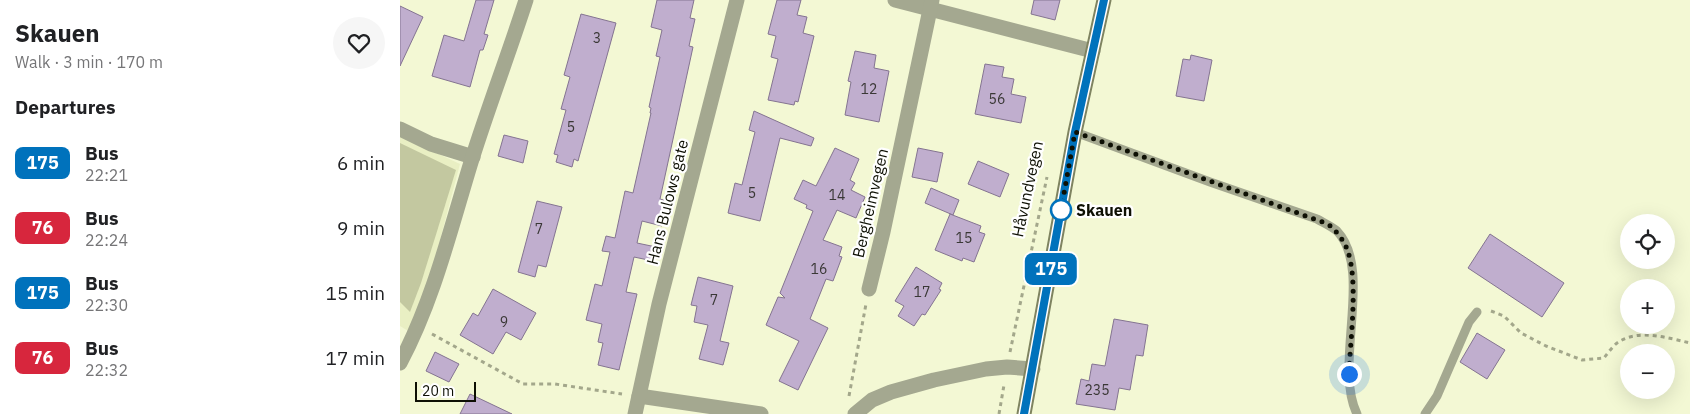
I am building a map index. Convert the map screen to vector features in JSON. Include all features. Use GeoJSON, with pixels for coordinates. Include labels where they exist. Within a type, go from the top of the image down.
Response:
{"type":"FeatureCollection","features":[{"type":"Feature","properties":{"kind":"main road"},"geometry":{"type":"LineString","coordinates":[[1024,414],[1075,132],[1104,0]]}},
{"type":"Feature","properties":{"kind":"street"},"geometry":{"type":"LineString","coordinates":[[400,363],[432,292],[473,157],[526,0]]}},
{"type":"Feature","properties":{"kind":"street","name":"Hans Bulows gate"},"geometry":{"type":"LineString","coordinates":[[635,414],[659,304],[737,0]]}},
{"type":"Feature","properties":{"kind":"street"},"geometry":{"type":"LineString","coordinates":[[895,0],[931,5],[1093,51]]}},
{"type":"Feature","properties":{"kind":"street","name":"Bergheimvegen"},"geometry":{"type":"LineString","coordinates":[[869,288],[883,232],[931,5]]}},
{"type":"Feature","properties":{"kind":"street"},"geometry":{"type":"LineString","coordinates":[[400,129],[431,144],[473,157]]}},
{"type":"Feature","properties":{"kind":"street"},"geometry":{"type":"LineString","coordinates":[[851,409],[891,392],[934,380],[986,369],[1007,367],[1033,368]]}},
{"type":"Feature","properties":{"kind":"street"},"geometry":{"type":"LineString","coordinates":[[639,396],[761,414]]}},
{"type":"Feature","properties":{"kind":"lane"},"geometry":{"type":"LineString","coordinates":[[1075,132],[1317,219],[1328,224],[1337,232],[1348,250],[1351,265],[1349,387],[1352,404],[1357,414]]}},
{"type":"Feature","properties":{"kind":"lane"},"geometry":{"type":"LineString","coordinates":[[1425,414],[1437,396],[1459,341],[1469,322],[1477,312]]}},
{"type":"Feature","properties":{"kind":"path","name":"Håvundvegen"},"geometry":{"type":"LineString","coordinates":[[999,414],[1047,176]]}},
{"type":"Feature","properties":{"kind":"path"},"geometry":{"type":"LineString","coordinates":[[851,409],[869,288]]}},
{"type":"Feature","properties":{"kind":"path"},"geometry":{"type":"LineString","coordinates":[[1477,312],[1489,310],[1504,316],[1521,333],[1546,346],[1582,360],[1604,358],[1618,343],[1633,335],[1663,337],[1690,343]]}},
{"type":"Feature","properties":{"kind":"path"},"geometry":{"type":"LineString","coordinates":[[418,326],[523,384],[554,384],[639,396]]}},
{"type":"Feature","properties":{"kind":"shaded area"},"geometry":{"type":"Polygon","coordinates":[[[400,136],[460,164],[415,335],[400,326],[400,136]]]}},
{"type":"Feature","properties":{"kind":"shaded area"},"geometry":{"type":"Polygon","coordinates":[[[400,143],[456,170],[421,283],[410,312],[400,302],[400,143]]]}},
{"type":"Feature","properties":{"kind":"building"},"geometry":{"type":"Polygon","coordinates":[[[476,0],[494,0],[484,34],[488,35],[483,50],[480,50],[470,87],[432,76],[444,35],[464,41],[476,0]]]}},
{"type":"Feature","properties":{"kind":"building"},"geometry":{"type":"Polygon","coordinates":[[[657,0],[694,0],[690,18],[695,19],[689,46],[693,47],[660,199],[667,201],[662,226],[642,221],[637,243],[656,247],[653,261],[634,257],[626,292],[637,294],[619,370],[598,365],[603,343],[598,342],[602,324],[586,320],[595,284],[602,286],[610,252],[602,251],[606,236],[615,238],[625,191],[633,193],[651,113],[651,108],[649,107],[660,57],[656,56],[662,30],[651,27],[657,0]]]}},
{"type":"Feature","properties":{"kind":"building"},"geometry":{"type":"Polygon","coordinates":[[[777,0],[801,0],[797,15],[807,17],[803,33],[814,36],[798,102],[795,101],[794,105],[768,100],[778,59],[771,57],[776,36],[768,34],[777,0]]]}},
{"type":"Feature","properties":{"kind":"building"},"geometry":{"type":"Polygon","coordinates":[[[1034,0],[1060,0],[1055,20],[1031,14],[1034,0]]]}},
{"type":"Feature","properties":{"kind":"building"},"geometry":{"type":"Polygon","coordinates":[[[400,6],[423,17],[400,66],[400,6]]]}},
{"type":"Feature","properties":{"kind":"building"},"geometry":{"type":"Polygon","coordinates":[[[581,14],[616,23],[578,161],[574,159],[572,167],[556,162],[558,155],[554,154],[566,110],[561,109],[570,77],[564,75],[581,14]]]}},
{"type":"Feature","properties":{"kind":"building"},"geometry":{"type":"Polygon","coordinates":[[[855,51],[876,55],[874,68],[889,71],[879,122],[845,115],[851,82],[848,81],[855,51]]]}},
{"type":"Feature","properties":{"kind":"building"},"geometry":{"type":"Polygon","coordinates":[[[1191,55],[1212,60],[1204,101],[1176,96],[1183,59],[1190,60],[1191,55]]]}},
{"type":"Feature","properties":{"kind":"building"},"geometry":{"type":"Polygon","coordinates":[[[985,64],[1004,67],[1002,77],[1014,79],[1011,94],[1026,97],[1021,123],[975,114],[985,64]]]}},
{"type":"Feature","properties":{"kind":"building"},"geometry":{"type":"Polygon","coordinates":[[[754,111],[814,138],[811,146],[780,138],[760,221],[728,213],[735,183],[742,185],[755,132],[749,130],[754,111]]]}},
{"type":"Feature","properties":{"kind":"building"},"geometry":{"type":"Polygon","coordinates":[[[504,135],[528,141],[523,163],[498,156],[504,135]]]}},
{"type":"Feature","properties":{"kind":"building"},"geometry":{"type":"Polygon","coordinates":[[[835,148],[859,159],[850,180],[855,183],[851,190],[865,197],[856,218],[837,210],[823,240],[842,247],[839,256],[842,257],[833,281],[826,279],[810,319],[828,328],[798,390],[779,381],[799,341],[766,325],[778,297],[785,298],[780,293],[813,211],[806,208],[807,205],[794,199],[803,180],[816,186],[835,148]]]}},
{"type":"Feature","properties":{"kind":"building"},"geometry":{"type":"Polygon","coordinates":[[[918,148],[943,153],[937,182],[912,177],[918,148]]]}},
{"type":"Feature","properties":{"kind":"building"},"geometry":{"type":"Polygon","coordinates":[[[978,161],[1009,174],[1000,197],[968,184],[978,161]]]}},
{"type":"Feature","properties":{"kind":"building"},"geometry":{"type":"Polygon","coordinates":[[[931,188],[959,200],[953,215],[925,203],[931,188]]]}},
{"type":"Feature","properties":{"kind":"building"},"geometry":{"type":"Polygon","coordinates":[[[537,201],[562,207],[546,267],[538,265],[535,277],[518,272],[537,201]]]}},
{"type":"Feature","properties":{"kind":"building"},"geometry":{"type":"Polygon","coordinates":[[[950,214],[981,226],[979,232],[985,234],[974,262],[963,258],[962,261],[935,250],[950,214]]]}},
{"type":"Feature","properties":{"kind":"building"},"geometry":{"type":"Polygon","coordinates":[[[1490,234],[1564,283],[1542,317],[1468,268],[1490,234]]]}},
{"type":"Feature","properties":{"kind":"building"},"geometry":{"type":"Polygon","coordinates":[[[916,267],[942,283],[939,289],[941,290],[925,315],[922,314],[914,326],[898,316],[904,306],[895,301],[916,267]]]}},
{"type":"Feature","properties":{"kind":"building"},"geometry":{"type":"Polygon","coordinates":[[[698,277],[733,286],[720,341],[729,343],[723,365],[699,359],[708,325],[694,322],[697,306],[691,305],[698,277]]]}},
{"type":"Feature","properties":{"kind":"building"},"geometry":{"type":"Polygon","coordinates":[[[493,289],[536,313],[521,340],[506,332],[493,354],[460,335],[473,313],[478,316],[493,289]]]}},
{"type":"Feature","properties":{"kind":"building"},"geometry":{"type":"Polygon","coordinates":[[[1114,319],[1148,325],[1143,356],[1136,355],[1130,390],[1119,388],[1115,410],[1076,404],[1081,379],[1089,381],[1092,364],[1105,366],[1114,319]]]}},
{"type":"Feature","properties":{"kind":"building"},"geometry":{"type":"Polygon","coordinates":[[[1477,333],[1505,350],[1487,379],[1460,362],[1477,333]]]}},
{"type":"Feature","properties":{"kind":"building"},"geometry":{"type":"Polygon","coordinates":[[[435,352],[459,364],[449,382],[426,371],[435,352]]]}},
{"type":"Feature","properties":{"kind":"building"},"geometry":{"type":"Polygon","coordinates":[[[470,394],[512,414],[460,414],[470,394]]]}},
{"type":"Feature","properties":{"kind":"bus line","name":"175"},"geometry":{"type":"LineString","coordinates":[[1024,414],[1075,132],[1104,0]]}},
{"type":"Feature","properties":{"kind":"place","name":"Skauen"},"geometry":{"type":"Point","coordinates":[1061,210]}},
{"type":"Feature","properties":{"kind":"route"},"geometry":{"type":"LineString","coordinates":[[1061,210],[1075,132],[1328,224],[1343,241],[1348,250],[1351,265],[1352,315],[1349,374]]}}]}
